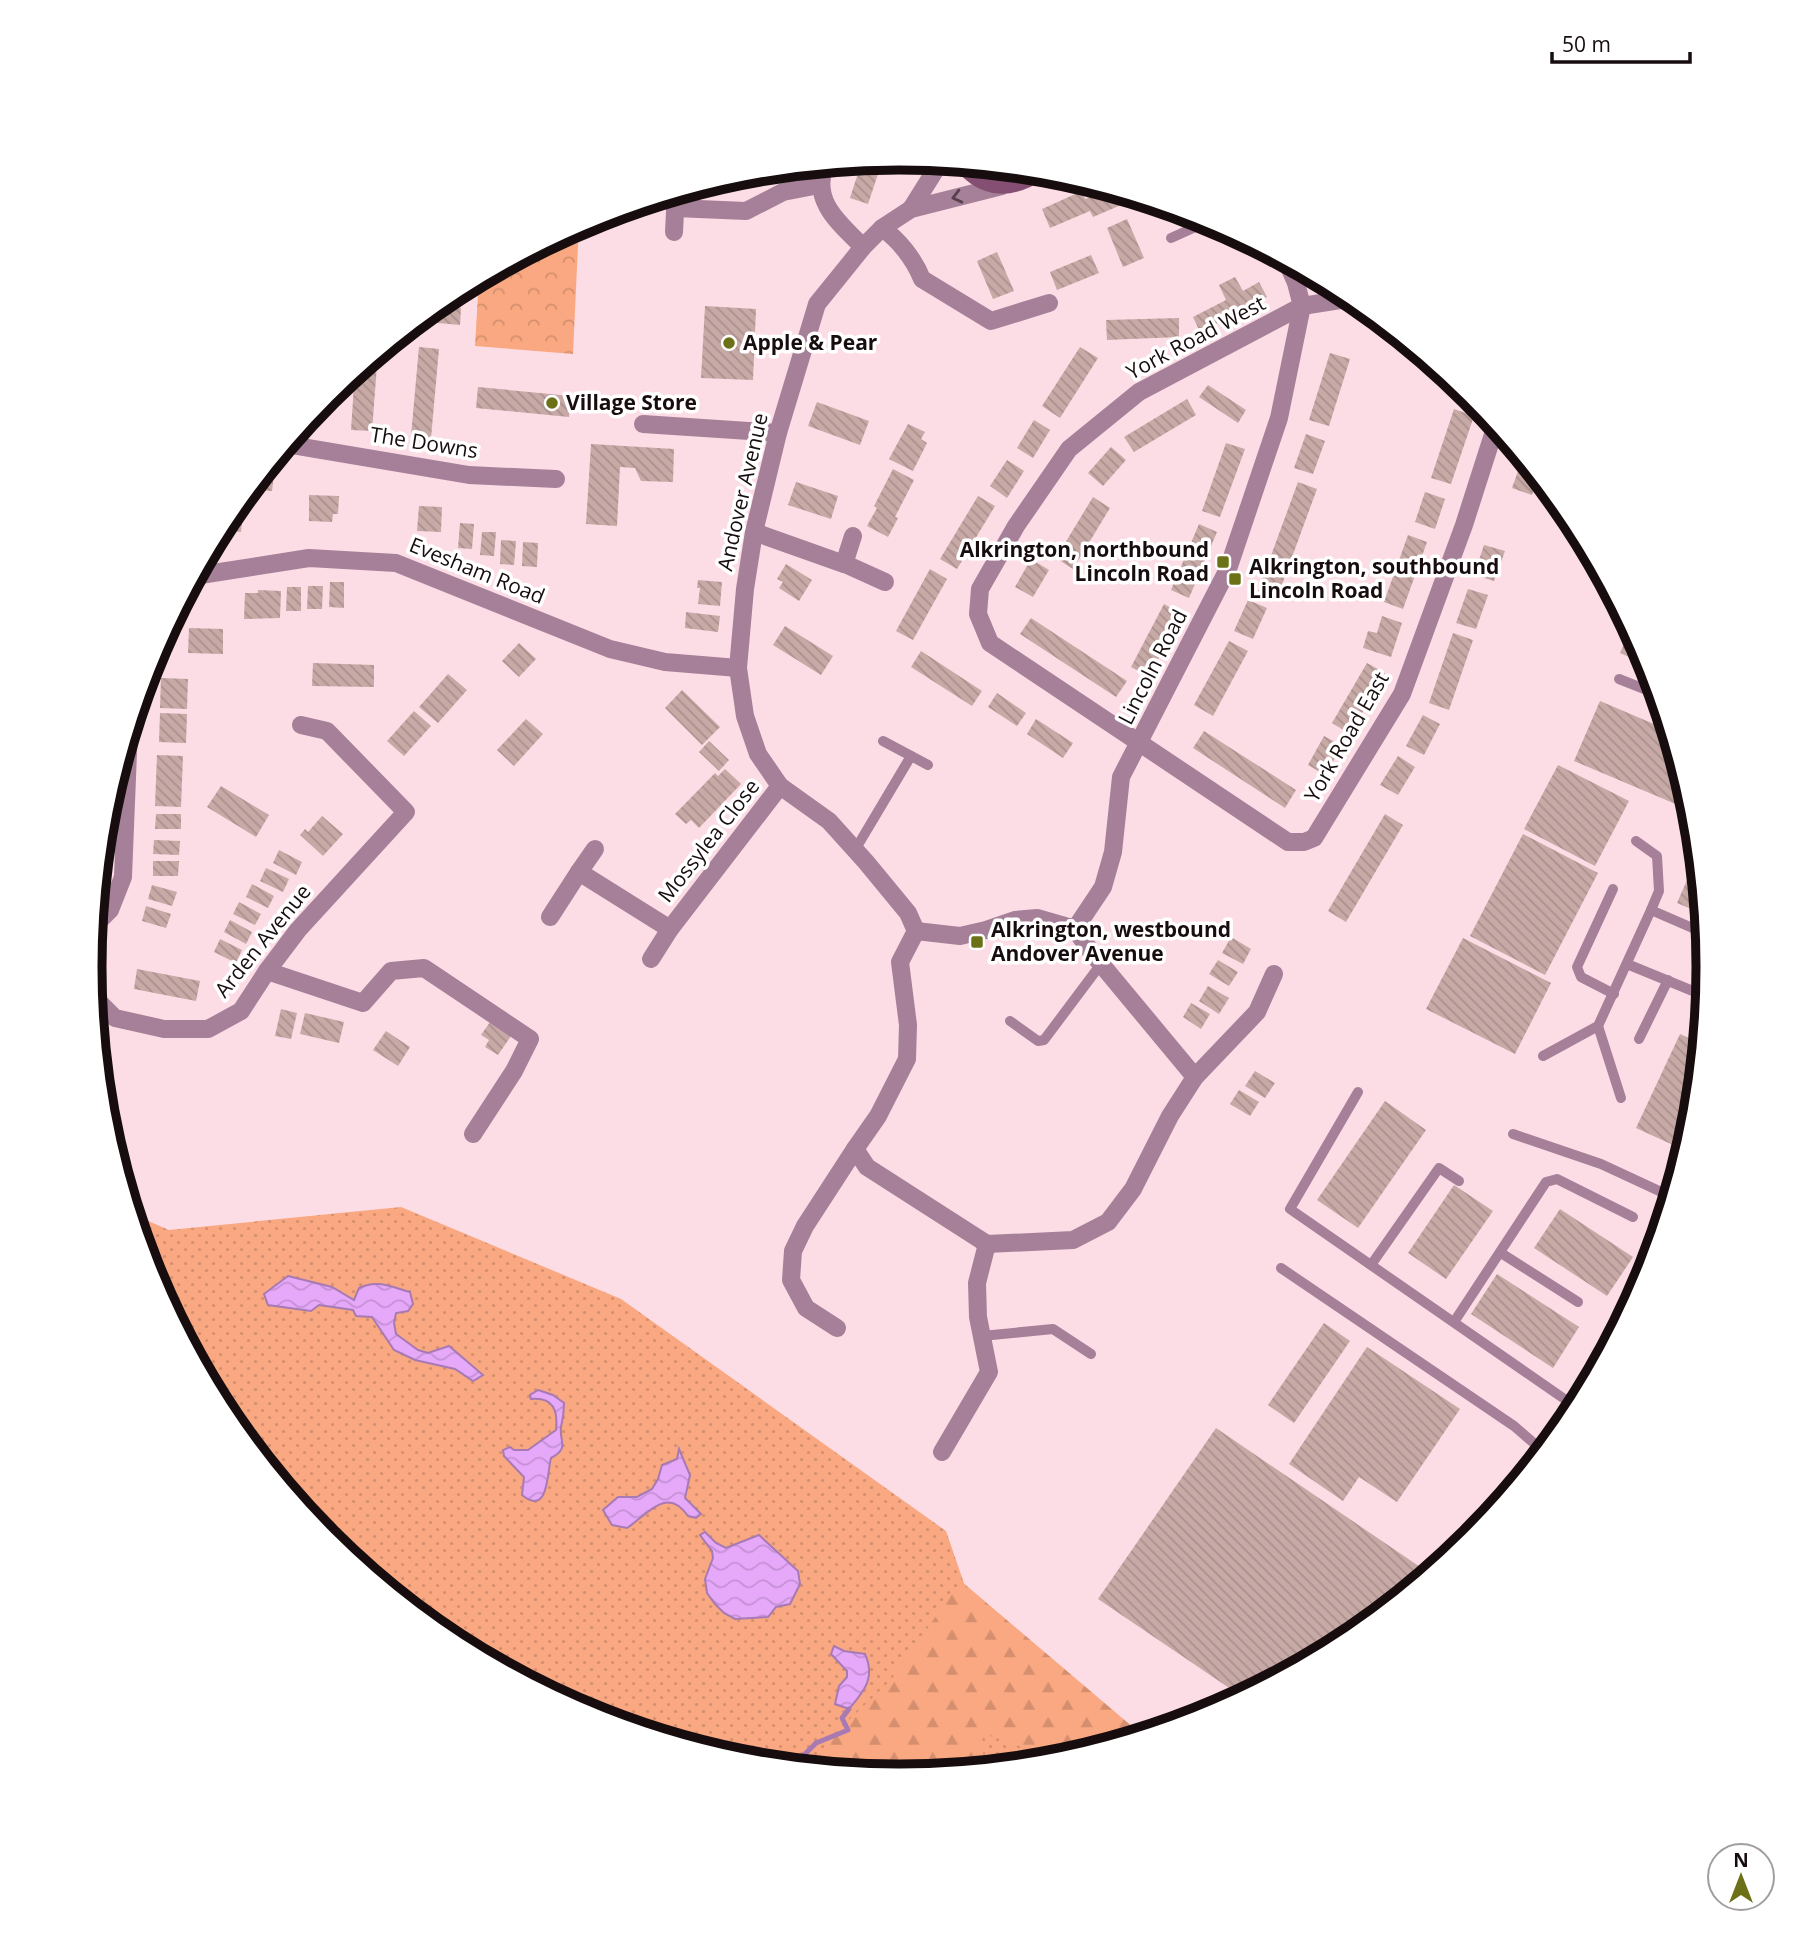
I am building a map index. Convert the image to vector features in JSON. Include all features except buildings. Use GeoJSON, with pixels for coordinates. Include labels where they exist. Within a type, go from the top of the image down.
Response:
{"type":"FeatureCollection","features":[{"type":"Feature","properties":{"kind":"street","name":"Andover Avenue"},"geometry":{"type":"LineString","coordinates":[[911,209],[935,171]]}},
{"type":"Feature","properties":{"kind":"street"},"geometry":{"type":"LineString","coordinates":[[822,173],[819,185],[831,215],[863,247]]}},
{"type":"Feature","properties":{"kind":"street"},"geometry":{"type":"LineString","coordinates":[[970,173],[985,182],[1002,186],[1026,180]]}},
{"type":"Feature","properties":{"kind":"street"},"geometry":{"type":"LineString","coordinates":[[680,201],[746,211],[783,192],[819,185]]}},
{"type":"Feature","properties":{"kind":"street","name":"Andover Avenue"},"geometry":{"type":"LineString","coordinates":[[916,931],[908,913],[855,850],[829,821],[780,786],[758,754],[745,716],[738,668],[745,589],[754,532],[778,433],[817,304],[863,247],[882,228],[911,209],[1002,186]]}},
{"type":"Feature","properties":{"kind":"street"},"geometry":{"type":"LineString","coordinates":[[674,232],[676,202]]}},
{"type":"Feature","properties":{"kind":"street"},"geometry":{"type":"LineString","coordinates":[[882,228],[893,236],[918,268],[922,279],[991,321],[1049,303]]}},
{"type":"Feature","properties":{"kind":"street","name":"Lincoln Road"},"geometry":{"type":"LineString","coordinates":[[1075,929],[1103,887],[1113,852],[1121,777],[1228,569],[1279,418],[1302,306],[1292,273]]}},
{"type":"Feature","properties":{"kind":"street"},"geometry":{"type":"LineString","coordinates":[[1302,306],[1336,301]]}},
{"type":"Feature","properties":{"kind":"street","name":"York Road West"},"geometry":{"type":"LineString","coordinates":[[1140,744],[990,643],[978,614],[980,589],[1016,526],[1069,449],[1139,392],[1302,306]]}},
{"type":"Feature","properties":{"kind":"street"},"geometry":{"type":"LineString","coordinates":[[643,424],[778,433]]}},
{"type":"Feature","properties":{"kind":"street","name":"York Road East"},"geometry":{"type":"LineString","coordinates":[[1140,744],[1288,842],[1304,842],[1314,838],[1402,694],[1464,525],[1493,435]]}},
{"type":"Feature","properties":{"kind":"street","name":"The Downs"},"geometry":{"type":"LineString","coordinates":[[295,446],[468,475],[556,479]]}},
{"type":"Feature","properties":{"kind":"street"},"geometry":{"type":"LineString","coordinates":[[754,532],[884,582]]}},
{"type":"Feature","properties":{"kind":"street"},"geometry":{"type":"LineString","coordinates":[[843,564],[853,536]]}},
{"type":"Feature","properties":{"kind":"street","name":"Evesham Road"},"geometry":{"type":"LineString","coordinates":[[205,574],[309,558],[396,563],[610,649],[665,662],[738,668]]}},
{"type":"Feature","properties":{"kind":"street","name":"Arden Avenue"},"geometry":{"type":"LineString","coordinates":[[103,1006],[115,1018],[164,1029],[208,1029],[241,1011],[298,930],[406,812],[327,731],[301,725]]}},
{"type":"Feature","properties":{"kind":"street"},"geometry":{"type":"LineString","coordinates":[[103,918],[110,911],[123,877],[127,767]]}},
{"type":"Feature","properties":{"kind":"street","name":"Mossylea Close"},"geometry":{"type":"LineString","coordinates":[[579,872],[670,929],[780,786]]}},
{"type":"Feature","properties":{"kind":"street"},"geometry":{"type":"LineString","coordinates":[[551,917],[595,849]]}},
{"type":"Feature","properties":{"kind":"street"},"geometry":{"type":"LineString","coordinates":[[837,1328],[806,1308],[791,1280],[793,1251],[805,1226],[878,1115],[907,1059],[908,1025],[900,961],[916,931],[960,936],[1015,920],[1037,918],[1075,929],[1195,1077]]}},
{"type":"Feature","properties":{"kind":"street"},"geometry":{"type":"LineString","coordinates":[[650,959],[670,929]]}},
{"type":"Feature","properties":{"kind":"street"},"geometry":{"type":"LineString","coordinates":[[267,971],[363,1003],[391,971],[424,968],[530,1038],[514,1071],[473,1134]]}},
{"type":"Feature","properties":{"kind":"street"},"geometry":{"type":"LineString","coordinates":[[855,1149],[867,1167],[987,1244],[1073,1240],[1108,1222],[1133,1188],[1170,1116],[1195,1077],[1257,1012],[1274,975]]}},
{"type":"Feature","properties":{"kind":"street"},"geometry":{"type":"LineString","coordinates":[[942,1452],[989,1372],[978,1317],[977,1283],[987,1244]]}},
{"type":"Feature","properties":{"kind":"lane"},"geometry":{"type":"LineString","coordinates":[[1171,237],[1195,227]]}},
{"type":"Feature","properties":{"kind":"lane"},"geometry":{"type":"LineString","coordinates":[[1619,679],[1645,689]]}},
{"type":"Feature","properties":{"kind":"lane"},"geometry":{"type":"LineString","coordinates":[[883,741],[928,765]]}},
{"type":"Feature","properties":{"kind":"lane"},"geometry":{"type":"LineString","coordinates":[[855,850],[911,756]]}},
{"type":"Feature","properties":{"kind":"lane"},"geometry":{"type":"LineString","coordinates":[[1543,1056],[1598,1026],[1659,891],[1657,856],[1636,841]]}},
{"type":"Feature","properties":{"kind":"lane"},"geometry":{"type":"LineString","coordinates":[[1613,889],[1577,967],[1581,977],[1614,994]]}},
{"type":"Feature","properties":{"kind":"lane"},"geometry":{"type":"LineString","coordinates":[[1651,909],[1695,929]]}},
{"type":"Feature","properties":{"kind":"lane"},"geometry":{"type":"LineString","coordinates":[[1010,1021],[1038,1041],[1044,1040],[1101,964]]}},
{"type":"Feature","properties":{"kind":"lane"},"geometry":{"type":"LineString","coordinates":[[1627,964],[1695,992]]}},
{"type":"Feature","properties":{"kind":"lane"},"geometry":{"type":"LineString","coordinates":[[1639,1039],[1668,980]]}},
{"type":"Feature","properties":{"kind":"lane"},"geometry":{"type":"LineString","coordinates":[[1598,1026],[1621,1098]]}},
{"type":"Feature","properties":{"kind":"lane"},"geometry":{"type":"LineString","coordinates":[[1358,1092],[1290,1209],[1567,1399]]}},
{"type":"Feature","properties":{"kind":"lane"},"geometry":{"type":"LineString","coordinates":[[1513,1134],[1601,1164],[1662,1192]]}},
{"type":"Feature","properties":{"kind":"lane"},"geometry":{"type":"LineString","coordinates":[[1371,1265],[1439,1168],[1459,1181]]}},
{"type":"Feature","properties":{"kind":"lane"},"geometry":{"type":"LineString","coordinates":[[1454,1322],[1501,1253],[1529,1204],[1546,1182],[1557,1179],[1633,1217]]}},
{"type":"Feature","properties":{"kind":"lane"},"geometry":{"type":"LineString","coordinates":[[1501,1253],[1578,1302]]}},
{"type":"Feature","properties":{"kind":"lane"},"geometry":{"type":"LineString","coordinates":[[1281,1268],[1495,1413],[1536,1445]]}},
{"type":"Feature","properties":{"kind":"lane"},"geometry":{"type":"LineString","coordinates":[[982,1336],[1053,1329],[1091,1354]]}},
{"type":"Feature","properties":{"kind":"green space"},"geometry":{"type":"Polygon","coordinates":[[[578,237],[573,354],[475,346],[478,290],[500,276],[578,237]]]}},
{"type":"Feature","properties":{"kind":"green space"},"geometry":{"type":"Polygon","coordinates":[[[401,1207],[621,1299],[946,1531],[978,1624],[1127,1729],[1054,1748],[1003,1757],[898,1764],[846,1762],[794,1757],[692,1736],[594,1703],[546,1681],[500,1657],[413,1599],[373,1566],[299,1492],[266,1452],[208,1365],[162,1271],[143,1219],[169,1230],[401,1207]]]}},
{"type":"Feature","properties":{"kind":"green space"},"geometry":{"type":"Polygon","coordinates":[[[961,1581],[1133,1727],[1034,1752],[982,1733],[984,1759],[898,1764],[816,1759],[833,1735],[890,1681],[961,1581]]]}},
{"type":"Feature","properties":{"kind":"water"},"geometry":{"type":"Polygon","coordinates":[[[288,1276],[332,1287],[354,1300],[359,1288],[372,1284],[410,1292],[413,1304],[408,1311],[396,1313],[396,1334],[418,1350],[428,1353],[449,1346],[483,1375],[473,1381],[455,1369],[415,1360],[394,1350],[372,1317],[356,1316],[353,1310],[319,1305],[311,1311],[268,1305],[264,1294],[288,1276]]]}},
{"type":"Feature","properties":{"kind":"water"},"geometry":{"type":"Polygon","coordinates":[[[538,1390],[553,1395],[564,1403],[562,1448],[551,1458],[542,1497],[531,1500],[522,1495],[524,1477],[504,1456],[503,1450],[510,1447],[514,1450],[528,1450],[556,1430],[555,1411],[550,1403],[531,1399],[530,1395],[538,1390]]]}},
{"type":"Feature","properties":{"kind":"water"},"geometry":{"type":"Polygon","coordinates":[[[679,1449],[690,1475],[685,1498],[701,1514],[696,1518],[688,1516],[680,1507],[665,1503],[650,1510],[627,1528],[612,1525],[603,1510],[618,1497],[637,1497],[652,1489],[662,1465],[677,1459],[679,1449]]]}},
{"type":"Feature","properties":{"kind":"water"},"geometry":{"type":"Polygon","coordinates":[[[705,1532],[726,1548],[759,1535],[798,1571],[800,1584],[790,1604],[776,1607],[768,1617],[735,1619],[724,1613],[707,1593],[705,1579],[713,1558],[712,1551],[700,1535],[705,1532]]]}},
{"type":"Feature","properties":{"kind":"water"},"geometry":{"type":"Polygon","coordinates":[[[834,1646],[844,1651],[865,1654],[868,1663],[867,1684],[849,1709],[835,1704],[839,1686],[847,1677],[847,1671],[831,1654],[834,1646]]]}},
{"type":"Feature","properties":{"kind":"waterway"},"geometry":{"type":"LineString","coordinates":[[804,1758],[816,1743],[848,1730],[842,1718],[849,1709]]}},
{"type":"Feature","properties":{"kind":"place","name":"Apple & Pear"},"geometry":{"type":"Point","coordinates":[729,343]}},
{"type":"Feature","properties":{"kind":"place","name":"Village Store"},"geometry":{"type":"Point","coordinates":[552,403]}},
{"type":"Feature","properties":{"kind":"place","name":"Alkrington, northbound Lincoln Road"},"geometry":{"type":"Point","coordinates":[1223,562]}},
{"type":"Feature","properties":{"kind":"place","name":"Alkrington, southbound Lincoln Road"},"geometry":{"type":"Point","coordinates":[1235,579]}},
{"type":"Feature","properties":{"kind":"place","name":"Alkrington, westbound Andover Avenue"},"geometry":{"type":"Point","coordinates":[977,942]}}]}
